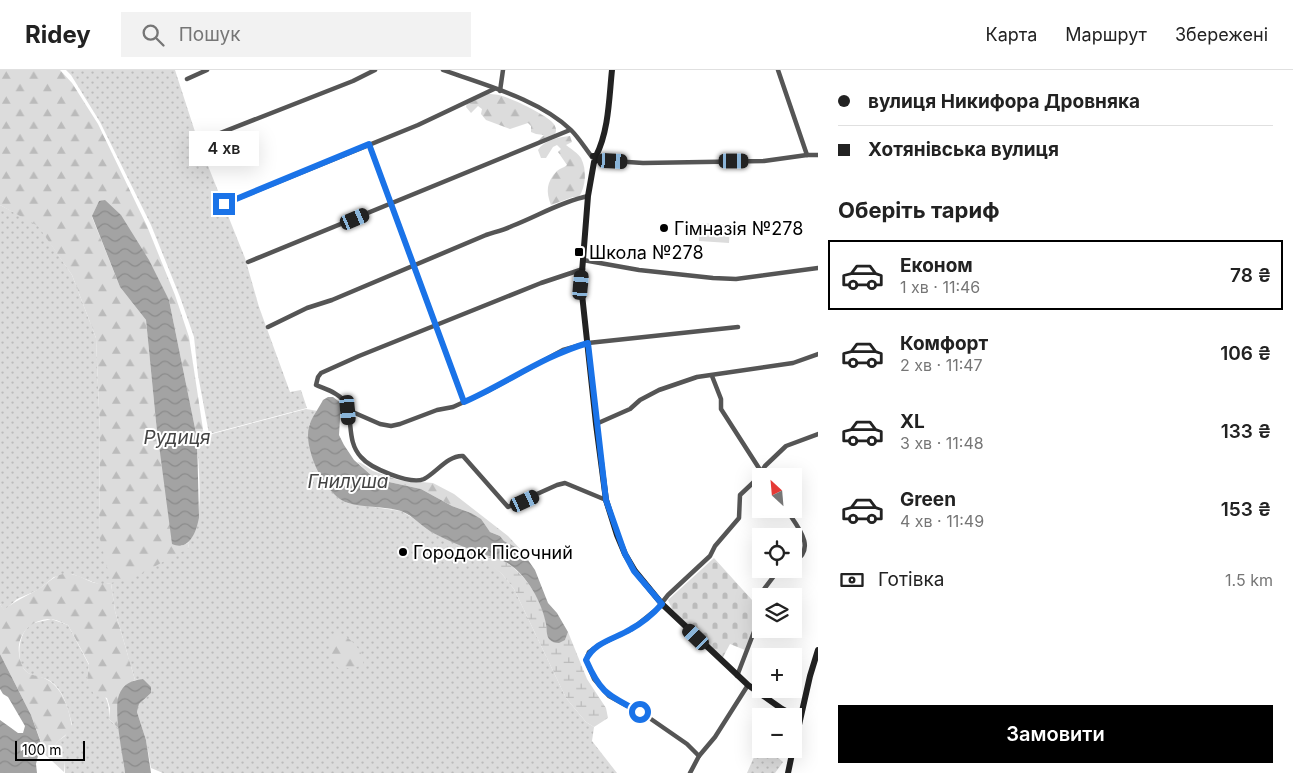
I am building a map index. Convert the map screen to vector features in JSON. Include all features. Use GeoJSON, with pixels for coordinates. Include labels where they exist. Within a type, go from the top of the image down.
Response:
{"type":"FeatureCollection","features":[{"type":"Feature","properties":{"kind":"street"},"geometry":{"type":"LineString","coordinates":[[187,79],[207,70]]}},
{"type":"Feature","properties":{"kind":"street"},"geometry":{"type":"LineString","coordinates":[[200,141],[353,81],[375,70]]}},
{"type":"Feature","properties":{"kind":"street"},"geometry":{"type":"LineString","coordinates":[[443,70],[500,91],[547,113],[570,130],[595,159],[643,163],[764,161],[818,155]]}},
{"type":"Feature","properties":{"kind":"street"},"geometry":{"type":"LineString","coordinates":[[500,91],[503,70]]}},
{"type":"Feature","properties":{"kind":"street"},"geometry":{"type":"LineString","coordinates":[[612,70],[605,130],[595,159],[588,196],[581,285],[606,500],[625,554],[634,571],[662,604],[737,676],[781,708]]}},
{"type":"Feature","properties":{"kind":"street"},"geometry":{"type":"LineString","coordinates":[[778,70],[807,155]]}},
{"type":"Feature","properties":{"kind":"street"},"geometry":{"type":"LineString","coordinates":[[224,204],[418,125],[494,89]]}},
{"type":"Feature","properties":{"kind":"street"},"geometry":{"type":"LineString","coordinates":[[248,262],[570,130]]}},
{"type":"Feature","properties":{"kind":"street"},"geometry":{"type":"LineString","coordinates":[[369,144],[464,402]]}},
{"type":"Feature","properties":{"kind":"street"},"geometry":{"type":"LineString","coordinates":[[268,327],[307,308],[332,300],[486,235],[512,227],[549,208],[573,199],[588,196]]}},
{"type":"Feature","properties":{"kind":"street"},"geometry":{"type":"LineString","coordinates":[[583,260],[639,270],[736,279],[818,268]]}},
{"type":"Feature","properties":{"kind":"street"},"geometry":{"type":"LineString","coordinates":[[583,269],[541,282],[326,370],[318,377],[316,385],[337,394],[343,399],[348,410],[353,447],[360,457],[376,468],[397,476],[416,480],[423,479],[454,458],[463,456],[508,507],[512,507],[565,483],[606,500]]}},
{"type":"Feature","properties":{"kind":"street"},"geometry":{"type":"LineString","coordinates":[[348,410],[380,424],[391,426],[464,402],[563,350],[588,343],[738,326]]}},
{"type":"Feature","properties":{"kind":"street"},"geometry":{"type":"LineString","coordinates":[[596,424],[630,409],[640,400],[659,390],[697,377],[793,363],[818,354]]}},
{"type":"Feature","properties":{"kind":"street"},"geometry":{"type":"LineString","coordinates":[[712,376],[722,399],[721,409],[759,468]]}},
{"type":"Feature","properties":{"kind":"street"},"geometry":{"type":"LineString","coordinates":[[764,468],[786,446],[818,434]]}},
{"type":"Feature","properties":{"kind":"street"},"geometry":{"type":"LineString","coordinates":[[699,756],[687,744],[648,717],[609,696],[594,679],[586,660],[591,651],[632,629],[662,604],[668,595],[710,556],[715,546],[736,522],[740,515],[740,495],[752,484]]}},
{"type":"Feature","properties":{"kind":"street"},"geometry":{"type":"LineString","coordinates":[[802,533],[806,539],[805,552],[802,556]]}},
{"type":"Feature","properties":{"kind":"street"},"geometry":{"type":"LineString","coordinates":[[737,676],[758,624],[755,601],[772,578]]}},
{"type":"Feature","properties":{"kind":"street"},"geometry":{"type":"LineString","coordinates":[[802,710],[818,650]]}},
{"type":"Feature","properties":{"kind":"street"},"geometry":{"type":"LineString","coordinates":[[690,773],[699,756],[716,737],[748,685]]}},
{"type":"Feature","properties":{"kind":"street"},"geometry":{"type":"LineString","coordinates":[[788,773],[792,758]]}},
{"type":"Feature","properties":{"kind":"green space"},"geometry":{"type":"Polygon","coordinates":[[[0,70],[60,70],[72,83],[98,124],[147,226],[175,295],[189,337],[204,436],[197,438],[169,300],[99,201],[92,217],[120,287],[146,320],[156,422],[181,546],[188,543],[189,548],[133,578],[111,583],[99,535],[100,432],[96,338],[72,275],[38,226],[0,205],[0,70]]]}},
{"type":"Feature","properties":{"kind":"green space"},"geometry":{"type":"Polygon","coordinates":[[[66,70],[175,70],[198,141],[245,258],[259,307],[290,392],[301,390],[307,408],[209,434],[198,375],[194,337],[180,297],[151,225],[100,122],[66,70]]]}},
{"type":"Feature","properties":{"kind":"green space"},"geometry":{"type":"Polygon","coordinates":[[[487,94],[496,94],[504,97],[543,115],[554,124],[555,134],[536,143],[544,135],[531,132],[531,126],[528,123],[510,129],[486,120],[481,114],[482,109],[478,106],[471,113],[466,107],[467,103],[487,94]]]}},
{"type":"Feature","properties":{"kind":"green space"},"geometry":{"type":"Polygon","coordinates":[[[570,136],[572,142],[566,145],[578,154],[583,163],[585,173],[583,188],[579,197],[573,197],[551,205],[548,196],[549,183],[557,171],[567,165],[558,152],[561,149],[557,145],[553,147],[546,158],[541,158],[538,150],[548,141],[570,136]]]}},
{"type":"Feature","properties":{"kind":"green space"},"geometry":{"type":"Polygon","coordinates":[[[0,205],[38,225],[72,275],[96,338],[100,432],[99,535],[189,548],[188,543],[194,533],[199,508],[197,438],[306,409],[318,411],[309,425],[310,451],[322,477],[347,503],[401,511],[435,534],[485,558],[502,574],[514,589],[566,698],[586,722],[594,727],[592,741],[617,773],[163,773],[151,768],[146,740],[137,712],[139,704],[151,693],[143,679],[135,680],[115,611],[111,583],[101,585],[72,574],[54,577],[38,590],[17,599],[4,611],[0,604],[0,205]]]}},
{"type":"Feature","properties":{"kind":"green space"},"geometry":{"type":"Polygon","coordinates":[[[700,223],[730,225],[729,243],[699,241],[700,223]]]}},
{"type":"Feature","properties":{"kind":"green space"},"geometry":{"type":"Polygon","coordinates":[[[357,462],[373,471],[398,480],[433,483],[454,494],[508,536],[521,550],[504,541],[500,536],[490,532],[471,513],[452,506],[421,489],[380,480],[371,475],[357,462]]]}},
{"type":"Feature","properties":{"kind":"green space"},"geometry":{"type":"Polygon","coordinates":[[[474,551],[504,561],[520,574],[539,601],[546,621],[547,631],[565,640],[568,632],[587,679],[606,708],[608,718],[594,727],[586,722],[566,698],[514,589],[502,574],[474,551]]]}},
{"type":"Feature","properties":{"kind":"green space"},"geometry":{"type":"Polygon","coordinates":[[[714,558],[752,600],[752,633],[745,650],[730,644],[722,659],[672,609],[668,600],[714,558]]]}},
{"type":"Feature","properties":{"kind":"green space"},"geometry":{"type":"Polygon","coordinates":[[[61,574],[77,575],[99,584],[111,583],[115,611],[135,680],[128,684],[120,694],[118,701],[119,729],[109,719],[110,708],[107,698],[94,695],[87,680],[89,664],[68,625],[52,619],[41,620],[26,629],[19,643],[20,660],[24,669],[30,674],[48,680],[53,684],[62,695],[68,708],[71,722],[69,732],[55,745],[56,751],[65,761],[64,772],[39,749],[41,742],[31,715],[0,654],[0,604],[4,610],[61,574]]]}},
{"type":"Feature","properties":{"kind":"green space"},"geometry":{"type":"Polygon","coordinates":[[[51,619],[68,625],[89,665],[87,680],[105,696],[109,719],[119,729],[125,773],[65,773],[65,761],[56,751],[55,745],[65,736],[72,724],[66,703],[61,693],[49,680],[30,674],[25,670],[19,651],[22,637],[29,626],[51,619]]]}},
{"type":"Feature","properties":{"kind":"green space"},"geometry":{"type":"Polygon","coordinates":[[[342,634],[354,643],[360,651],[363,665],[352,668],[338,668],[331,656],[330,644],[335,635],[342,634]]]}},
{"type":"Feature","properties":{"kind":"green space"},"geometry":{"type":"Polygon","coordinates":[[[754,758],[778,758],[783,762],[775,773],[747,773],[754,758]]]}},
{"type":"Feature","properties":{"kind":"water","name":"Рудиця"},"geometry":{"type":"Polygon","coordinates":[[[105,200],[121,215],[149,260],[169,300],[197,438],[199,517],[192,538],[184,545],[172,544],[156,422],[146,320],[120,287],[92,216],[99,201],[105,200]]]}},
{"type":"Feature","properties":{"kind":"water","name":"Гнилуша"},"geometry":{"type":"Polygon","coordinates":[[[333,397],[341,403],[339,435],[344,445],[354,460],[371,475],[380,480],[421,489],[452,506],[471,513],[481,519],[490,532],[500,536],[504,541],[521,550],[535,570],[548,603],[557,613],[568,632],[565,640],[558,643],[552,642],[549,639],[544,616],[533,590],[522,575],[509,564],[435,534],[401,511],[348,503],[339,499],[331,491],[318,471],[309,447],[308,436],[311,420],[323,400],[333,397]]]}},
{"type":"Feature","properties":{"kind":"water"},"geometry":{"type":"Polygon","coordinates":[[[0,654],[31,715],[41,743],[36,764],[37,773],[0,773],[0,720],[18,733],[23,733],[25,726],[8,697],[0,689],[0,654]]]}},
{"type":"Feature","properties":{"kind":"water"},"geometry":{"type":"Polygon","coordinates":[[[143,679],[151,687],[151,693],[139,704],[137,712],[146,740],[151,773],[125,773],[117,702],[125,685],[135,680],[143,679]]]}},
{"type":"Feature","properties":{"kind":"place","name":"Гімназія №278"},"geometry":{"type":"Point","coordinates":[664,228]}},
{"type":"Feature","properties":{"kind":"place","name":"Школа №278"},"geometry":{"type":"Point","coordinates":[579,252]}},
{"type":"Feature","properties":{"kind":"place","name":"Городок Пісочний"},"geometry":{"type":"Point","coordinates":[403,552]}},
{"type":"Feature","properties":{"kind":"route"},"geometry":{"type":"LineString","coordinates":[[224,204],[369,144],[464,402],[563,350],[588,343],[606,500],[617,535],[634,571],[662,604],[632,629],[591,651],[586,660],[594,679],[609,696],[640,712]]}}]}
